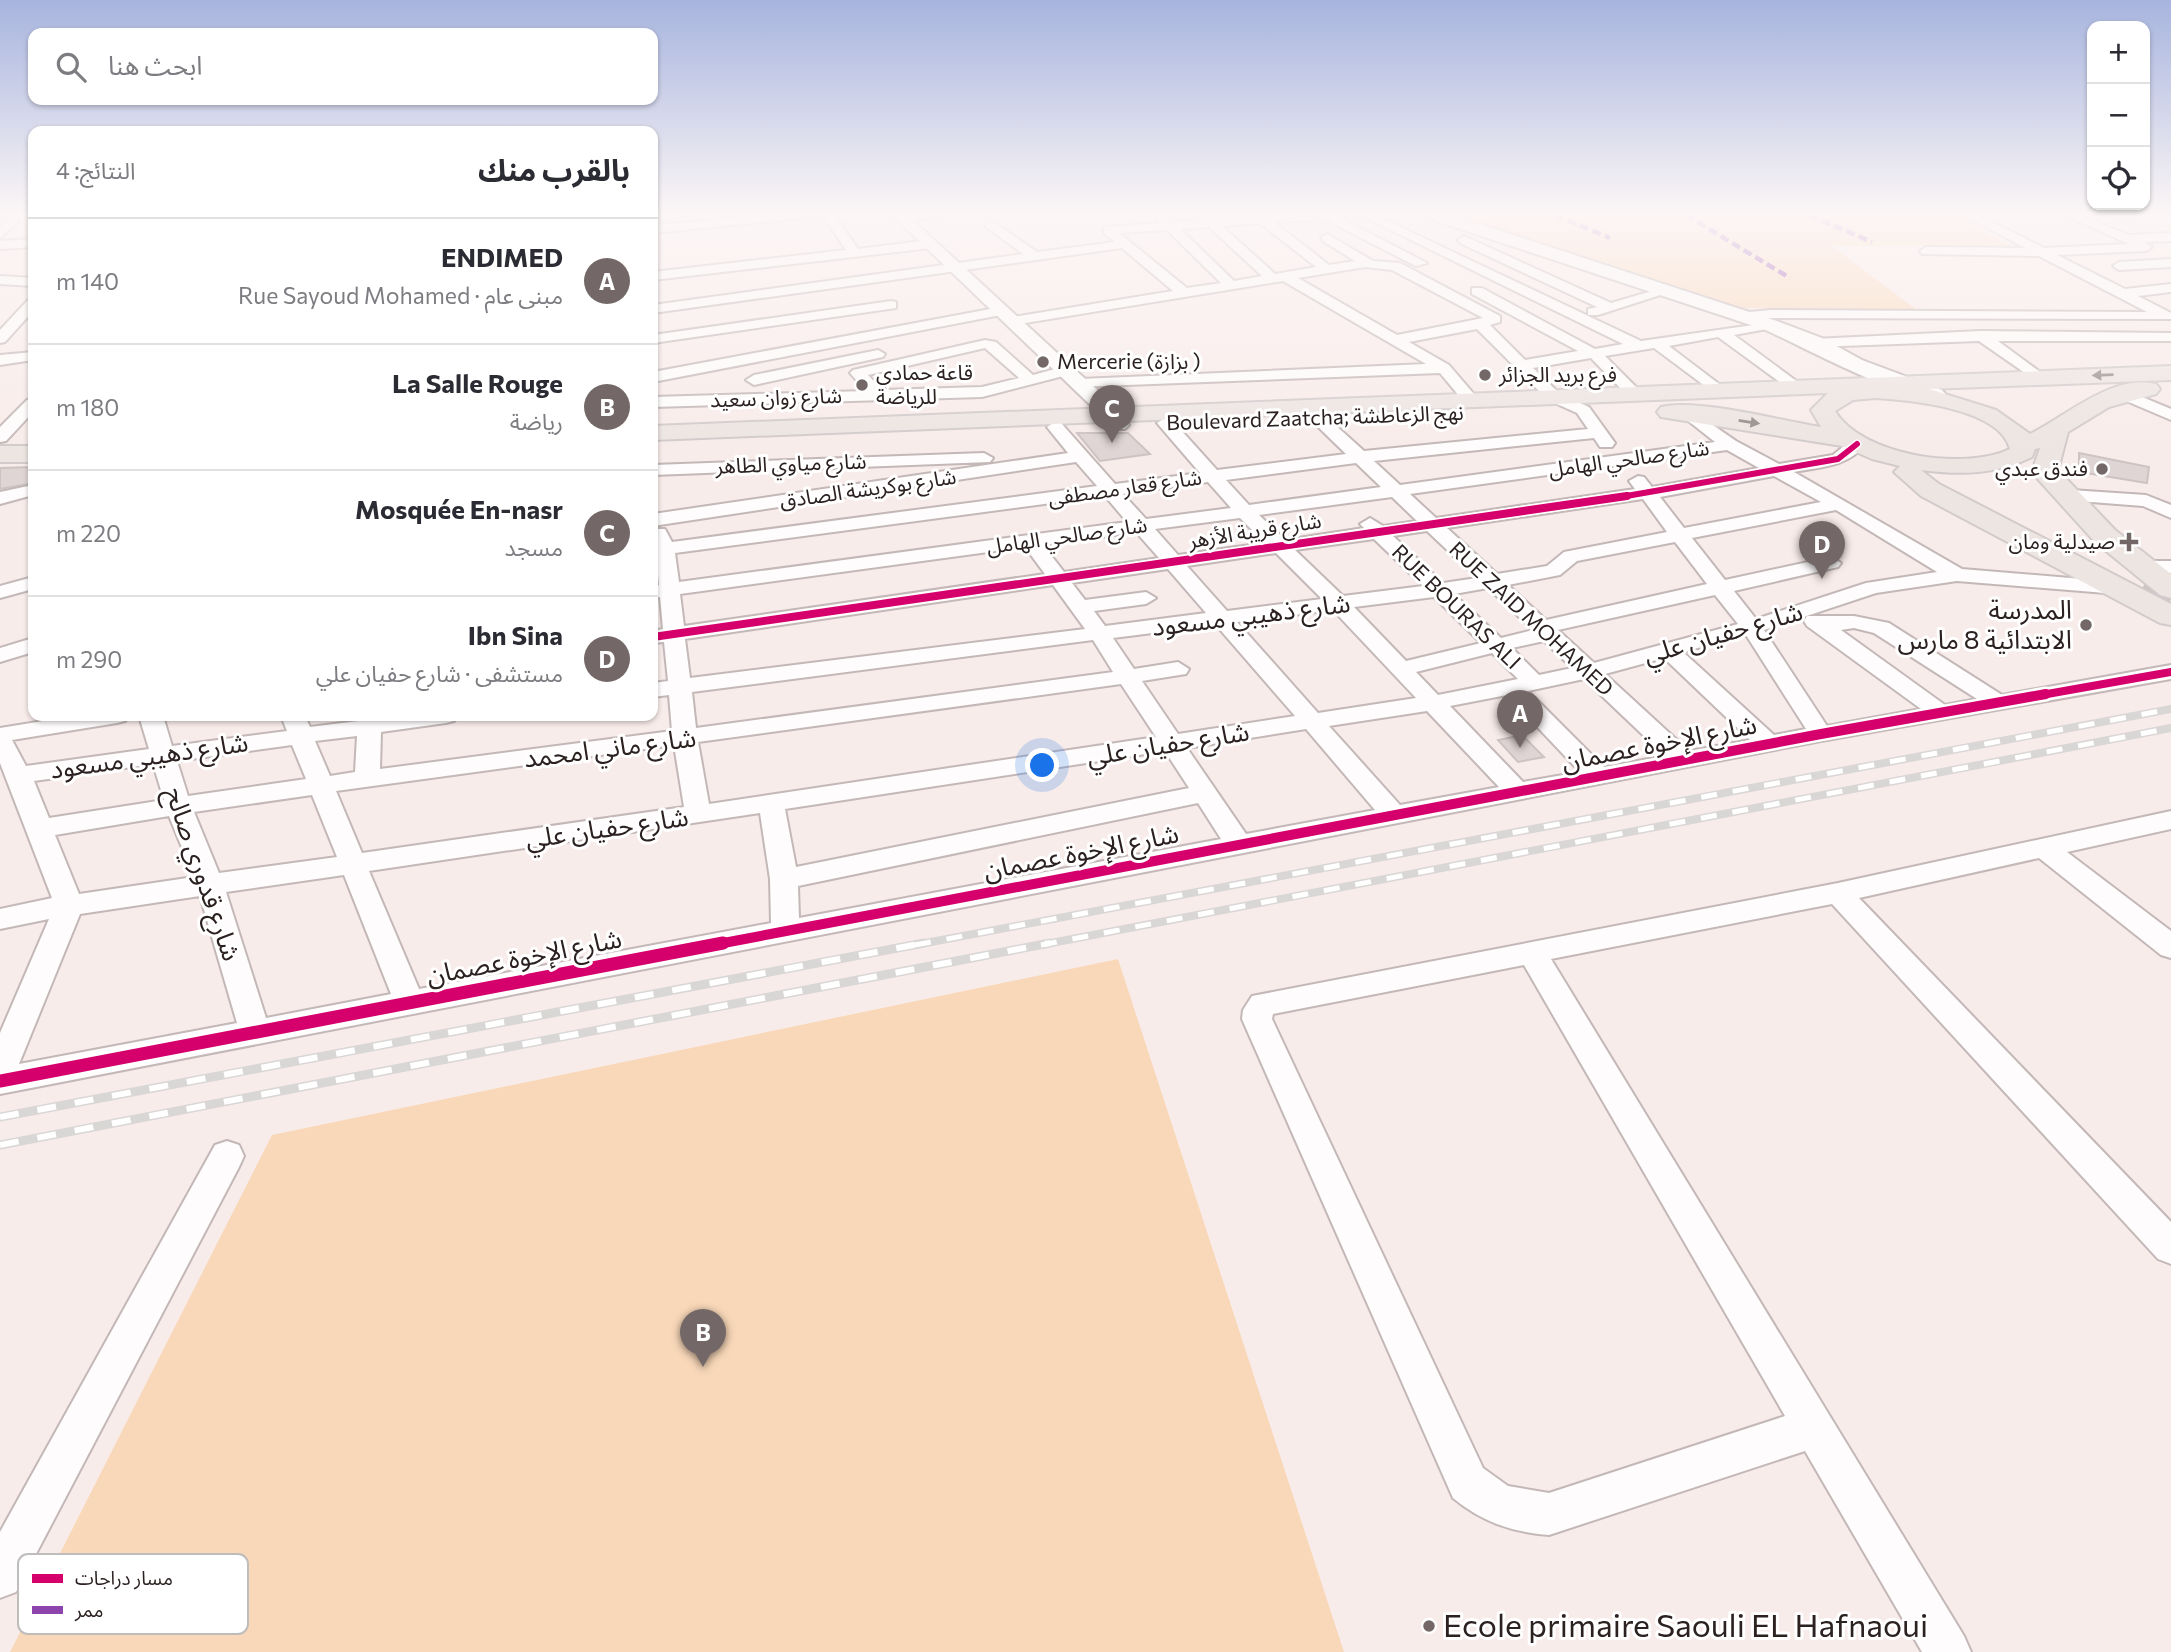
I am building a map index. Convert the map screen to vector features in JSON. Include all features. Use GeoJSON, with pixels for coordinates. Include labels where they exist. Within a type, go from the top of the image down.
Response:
{"type":"FeatureCollection","features":[{"type":"Feature","properties":{"kind":"main road"},"geometry":{"type":"LineString","coordinates":[[1669,292],[1755,320],[1814,343],[1863,385],[1898,382],[1969,407]]}},
{"type":"Feature","properties":{"kind":"main road"},"geometry":{"type":"LineString","coordinates":[[2141,583],[1930,490],[1907,472],[1834,429],[1825,419],[1823,410],[1828,402],[1863,385],[2171,373]]}},
{"type":"Feature","properties":{"kind":"main road","name":"Boulevard Zaatcha; نهج الزعاطشة"},"geometry":{"type":"LineString","coordinates":[[658,433],[1115,420],[1471,400],[1863,385],[1969,407],[2008,426],[2019,436],[2023,449],[2071,496],[2141,583]]}},
{"type":"Feature","properties":{"kind":"main road"},"geometry":{"type":"LineString","coordinates":[[2171,385],[2102,399],[2071,417],[2056,433],[2045,471],[2051,493],[2079,533],[2141,583],[2171,616]]}},
{"type":"Feature","properties":{"kind":"main road","name":"Boulevard Zaatcha; نهج الزعاطشة"},"geometry":{"type":"LineString","coordinates":[[658,442],[1055,427],[1115,420],[1165,423],[1583,410],[1688,413],[1861,445],[1938,466],[1969,468],[1994,466],[2013,460],[2023,449],[2056,433]]}},
{"type":"Feature","properties":{"kind":"main road"},"geometry":{"type":"LineString","coordinates":[[0,454],[28,454]]}},
{"type":"Feature","properties":{"kind":"main road"},"geometry":{"type":"LineString","coordinates":[[0,463],[28,463]]}},
{"type":"Feature","properties":{"kind":"street"},"geometry":{"type":"LineString","coordinates":[[659,308],[745,301],[782,292]]}},
{"type":"Feature","properties":{"kind":"street"},"geometry":{"type":"LineString","coordinates":[[880,292],[910,328]]}},
{"type":"Feature","properties":{"kind":"street"},"geometry":{"type":"LineString","coordinates":[[981,292],[1115,420]]}},
{"type":"Feature","properties":{"kind":"street"},"geometry":{"type":"LineString","coordinates":[[658,374],[671,368],[740,360],[910,328],[1189,292]]}},
{"type":"Feature","properties":{"kind":"street"},"geometry":{"type":"LineString","coordinates":[[1305,292],[1444,368],[1471,400]]}},
{"type":"Feature","properties":{"kind":"street"},"geometry":{"type":"LineString","coordinates":[[1394,340],[1495,319],[1442,292]]}},
{"type":"Feature","properties":{"kind":"street"},"geometry":{"type":"LineString","coordinates":[[1478,292],[1596,355],[1635,394]]}},
{"type":"Feature","properties":{"kind":"street"},"geometry":{"type":"LineString","coordinates":[[1523,292],[1637,345]]}},
{"type":"Feature","properties":{"kind":"street"},"geometry":{"type":"LineString","coordinates":[[1577,292],[1609,307]]}},
{"type":"Feature","properties":{"kind":"street"},"geometry":{"type":"LineString","coordinates":[[1574,317],[1662,292]]}},
{"type":"Feature","properties":{"kind":"street"},"geometry":{"type":"LineString","coordinates":[[2116,292],[2169,318]]}},
{"type":"Feature","properties":{"kind":"street"},"geometry":{"type":"LineString","coordinates":[[2120,294],[2136,292]]}},
{"type":"Feature","properties":{"kind":"street"},"geometry":{"type":"LineString","coordinates":[[745,301],[774,322]]}},
{"type":"Feature","properties":{"kind":"street"},"geometry":{"type":"LineString","coordinates":[[745,301],[736,313],[745,326]]}},
{"type":"Feature","properties":{"kind":"street"},"geometry":{"type":"LineString","coordinates":[[658,339],[891,305]]}},
{"type":"Feature","properties":{"kind":"street"},"geometry":{"type":"LineString","coordinates":[[9,311],[28,307]]}},
{"type":"Feature","properties":{"kind":"street"},"geometry":{"type":"LineString","coordinates":[[659,308],[702,332],[740,360],[769,398]]}},
{"type":"Feature","properties":{"kind":"street"},"geometry":{"type":"LineString","coordinates":[[0,339],[28,310]]}},
{"type":"Feature","properties":{"kind":"street"},"geometry":{"type":"LineString","coordinates":[[1522,365],[1596,355],[1637,345],[1720,332],[1755,320],[1835,314],[2169,318]]}},
{"type":"Feature","properties":{"kind":"street"},"geometry":{"type":"LineString","coordinates":[[1835,314],[1874,340]]}},
{"type":"Feature","properties":{"kind":"street"},"geometry":{"type":"LineString","coordinates":[[1888,315],[1924,338]]}},
{"type":"Feature","properties":{"kind":"street"},"geometry":{"type":"LineString","coordinates":[[1952,315],[2038,377]]}},
{"type":"Feature","properties":{"kind":"street"},"geometry":{"type":"LineString","coordinates":[[2074,316],[2110,337]]}},
{"type":"Feature","properties":{"kind":"street"},"geometry":{"type":"LineString","coordinates":[[1480,324],[1554,397],[1583,410],[1598,433],[1648,493],[1678,536],[1751,627],[1821,734]]}},
{"type":"Feature","properties":{"kind":"street"},"geometry":{"type":"LineString","coordinates":[[1720,332],[1798,388]]}},
{"type":"Feature","properties":{"kind":"street"},"geometry":{"type":"LineString","coordinates":[[866,337],[900,363]]}},
{"type":"Feature","properties":{"kind":"street"},"geometry":{"type":"LineString","coordinates":[[1814,343],[1982,337],[2171,337]]}},
{"type":"Feature","properties":{"kind":"street"},"geometry":{"type":"LineString","coordinates":[[1655,342],[1717,390]]}},
{"type":"Feature","properties":{"kind":"street"},"geometry":{"type":"LineString","coordinates":[[878,395],[857,374],[988,344],[1030,380]]}},
{"type":"Feature","properties":{"kind":"street"},"geometry":{"type":"LineString","coordinates":[[754,380],[886,353]]}},
{"type":"Feature","properties":{"kind":"street"},"geometry":{"type":"LineString","coordinates":[[0,360],[28,357]]}},
{"type":"Feature","properties":{"kind":"street"},"geometry":{"type":"LineString","coordinates":[[1080,384],[1444,368]]}},
{"type":"Feature","properties":{"kind":"street","name":"شارع زوان سعيد"},"geometry":{"type":"LineString","coordinates":[[658,402],[990,391],[1066,372]]}},
{"type":"Feature","properties":{"kind":"street"},"geometry":{"type":"LineString","coordinates":[[2123,394],[2171,415]]}},
{"type":"Feature","properties":{"kind":"street"},"geometry":{"type":"LineString","coordinates":[[7,431],[28,408]]}},
{"type":"Feature","properties":{"kind":"street"},"geometry":{"type":"LineString","coordinates":[[1688,413],[1730,445],[1779,470],[1957,575]]}},
{"type":"Feature","properties":{"kind":"street","name":"RUE ZAID MOHAMED"},"geometry":{"type":"LineString","coordinates":[[1317,417],[1428,524],[1495,582],[1587,672],[1686,762]]}},
{"type":"Feature","properties":{"kind":"street"},"geometry":{"type":"LineString","coordinates":[[1165,423],[1244,511],[1339,604],[1518,792]]}},
{"type":"Feature","properties":{"kind":"street"},"geometry":{"type":"LineString","coordinates":[[7,431],[28,425]]}},
{"type":"Feature","properties":{"kind":"street"},"geometry":{"type":"LineString","coordinates":[[1055,427],[1395,816]]}},
{"type":"Feature","properties":{"kind":"street","name":"شارع قعار مصطفى"},"geometry":{"type":"LineString","coordinates":[[659,549],[1360,457],[1598,433]]}},
{"type":"Feature","properties":{"kind":"street","name":"شارع صالحي الهامل"},"geometry":{"type":"LineString","coordinates":[[661,591],[1244,511],[1347,500],[1730,445]]}},
{"type":"Feature","properties":{"kind":"street","name":"شارع قريبة الأزهر"},"geometry":{"type":"LineString","coordinates":[[662,635],[1172,564],[1648,493],[1838,459],[1861,445]]}},
{"type":"Feature","properties":{"kind":"street","name":"شارع بوكريشة الصادق"},"geometry":{"type":"LineString","coordinates":[[658,519],[1083,456]]}},
{"type":"Feature","properties":{"kind":"street","name":"شارع مياوي الطاهر"},"geometry":{"type":"LineString","coordinates":[[658,470],[1018,457],[1056,460]]}},
{"type":"Feature","properties":{"kind":"street"},"geometry":{"type":"LineString","coordinates":[[0,498],[28,491]]}},
{"type":"Feature","properties":{"kind":"street"},"geometry":{"type":"LineString","coordinates":[[2071,496],[2146,501],[2171,512]]}},
{"type":"Feature","properties":{"kind":"street","name":"RUE BOURAS ALI"},"geometry":{"type":"LineString","coordinates":[[1347,500],[1497,647],[1524,686],[1599,777]]}},
{"type":"Feature","properties":{"kind":"street","name":"شارع ذهيبي مسعود"},"geometry":{"type":"LineString","coordinates":[[658,689],[1225,619],[1495,582],[1553,571],[1571,556],[1839,505]]}},
{"type":"Feature","properties":{"kind":"street"},"geometry":{"type":"LineString","coordinates":[[1031,542],[1100,634],[1239,845]]}},
{"type":"Feature","properties":{"kind":"street"},"geometry":{"type":"LineString","coordinates":[[659,549],[662,635],[680,687],[685,739],[698,814]]}},
{"type":"Feature","properties":{"kind":"street"},"geometry":{"type":"LineString","coordinates":[[1399,669],[1497,647],[1545,630],[1831,563]]}},
{"type":"Feature","properties":{"kind":"street"},"geometry":{"type":"LineString","coordinates":[[2141,583],[2171,567]]}},
{"type":"Feature","properties":{"kind":"street","name":"شارع حفيان علي"},"geometry":{"type":"LineString","coordinates":[[0,919],[69,905],[698,814],[1432,703],[1587,672],[1751,627],[1811,618],[1874,587],[1957,575],[2141,583]]}},
{"type":"Feature","properties":{"kind":"street"},"geometry":{"type":"LineString","coordinates":[[0,592],[28,584]]}},
{"type":"Feature","properties":{"kind":"street"},"geometry":{"type":"LineString","coordinates":[[1080,607],[1146,598]]}},
{"type":"Feature","properties":{"kind":"street"},"geometry":{"type":"LineString","coordinates":[[1811,618],[1854,622],[1881,628],[1999,703]]}},
{"type":"Feature","properties":{"kind":"street"},"geometry":{"type":"LineString","coordinates":[[1811,618],[1941,713]]}},
{"type":"Feature","properties":{"kind":"street"},"geometry":{"type":"LineString","coordinates":[[0,655],[28,647]]}},
{"type":"Feature","properties":{"kind":"street"},"geometry":{"type":"LineString","coordinates":[[1668,650],[1770,745]]}},
{"type":"Feature","properties":{"kind":"street","name":"شارع ماني امحمد"},"geometry":{"type":"LineString","coordinates":[[41,828],[178,805],[685,739],[1178,669]]}},
{"type":"Feature","properties":{"kind":"street","name":"شارع الإخوة عصمان"},"geometry":{"type":"LineString","coordinates":[[0,1081],[785,930],[1686,762],[1821,734],[2171,672]]}},
{"type":"Feature","properties":{"kind":"street"},"geometry":{"type":"LineString","coordinates":[[0,734],[84,721]]}},
{"type":"Feature","properties":{"kind":"street","name":"شارع قدوري صالح"},"geometry":{"type":"LineString","coordinates":[[152,721],[178,805],[210,884],[255,1033]]}},
{"type":"Feature","properties":{"kind":"street","name":"شارع ذهيبي مسعود"},"geometry":{"type":"LineString","coordinates":[[19,775],[161,753],[297,725],[355,721]]}},
{"type":"Feature","properties":{"kind":"street"},"geometry":{"type":"LineString","coordinates":[[367,780],[369,721]]}},
{"type":"Feature","properties":{"kind":"street"},"geometry":{"type":"LineString","coordinates":[[297,725],[409,1002]]}},
{"type":"Feature","properties":{"kind":"street"},"geometry":{"type":"LineString","coordinates":[[0,741],[19,775],[69,905],[0,1070]]}},
{"type":"Feature","properties":{"kind":"street"},"geometry":{"type":"LineString","coordinates":[[785,879],[1205,793]]}},
{"type":"Feature","properties":{"kind":"street"},"geometry":{"type":"LineString","coordinates":[[771,803],[785,879],[785,930]]}},
{"type":"Feature","properties":{"kind":"street"},"geometry":{"type":"LineString","coordinates":[[1812,1429],[1549,1514],[1515,1511],[1490,1503],[1468,1483],[1257,1018],[1258,1010],[1263,1004],[1838,893],[2047,850],[2171,820]]}},
{"type":"Feature","properties":{"kind":"street"},"geometry":{"type":"LineString","coordinates":[[2047,850],[2171,947]]}},
{"type":"Feature","properties":{"kind":"street"},"geometry":{"type":"LineString","coordinates":[[1838,893],[2171,1247]]}},
{"type":"Feature","properties":{"kind":"street"},"geometry":{"type":"LineString","coordinates":[[1531,952],[1812,1429],[1948,1652]]}},
{"type":"Feature","properties":{"kind":"street"},"geometry":{"type":"LineString","coordinates":[[0,1576],[226,1156]]}},
{"type":"Feature","properties":{"kind":"shaded area"},"geometry":{"type":"Polygon","coordinates":[[[1694,292],[1893,292],[1917,310],[1743,308],[1694,292]]]}},
{"type":"Feature","properties":{"kind":"shaded area"},"geometry":{"type":"Polygon","coordinates":[[[1118,959],[1344,1652],[10,1652],[19,1634],[248,1634],[248,1554],[60,1554],[272,1135],[1118,959]]]}},
{"type":"Feature","properties":{"kind":"building"},"geometry":{"type":"Polygon","coordinates":[[[1077,433],[1128,433],[1150,454],[1100,461],[1077,433]]]}},
{"type":"Feature","properties":{"kind":"building","name":"فندق عبدي"},"geometry":{"type":"Polygon","coordinates":[[[2079,453],[2149,467],[2147,483],[2079,472],[2079,453]]]}},
{"type":"Feature","properties":{"kind":"building"},"geometry":{"type":"Polygon","coordinates":[[[28,467],[28,484],[0,489],[0,468],[28,467]]]}},
{"type":"Feature","properties":{"kind":"building"},"geometry":{"type":"Polygon","coordinates":[[[1522,735],[1544,757],[1518,762],[1498,740],[1522,735]]]}},
{"type":"Feature","properties":{"kind":"tunnel"},"geometry":{"type":"LineString","coordinates":[[2144,585],[2171,599]]}},
{"type":"Feature","properties":{"kind":"railway"},"geometry":{"type":"LineString","coordinates":[[915,945],[2171,709]]}},
{"type":"Feature","properties":{"kind":"railway"},"geometry":{"type":"LineString","coordinates":[[1041,945],[2171,728]]}},
{"type":"Feature","properties":{"kind":"railway"},"geometry":{"type":"LineString","coordinates":[[0,1117],[924,943]]}},
{"type":"Feature","properties":{"kind":"railway"},"geometry":{"type":"LineString","coordinates":[[0,1145],[1050,943]]}},
{"type":"Feature","properties":{"kind":"cycle path"},"geometry":{"type":"LineString","coordinates":[[658,636],[1649,493],[1838,459],[1857,444]]}},
{"type":"Feature","properties":{"kind":"cycle path"},"geometry":{"type":"LineString","coordinates":[[0,1081],[1821,734],[2171,672]]}},
{"type":"Feature","properties":{"kind":"place","name":"Mercerie (بزازة )"},"geometry":{"type":"Point","coordinates":[1043,362]}},
{"type":"Feature","properties":{"kind":"place","name":"فرع بريد الجزائر"},"geometry":{"type":"Point","coordinates":[1485,375]}},
{"type":"Feature","properties":{"kind":"place","name":"قاعة حمادي للرياضة"},"geometry":{"type":"Point","coordinates":[862,385]}},
{"type":"Feature","properties":{"kind":"place","name":"Mosquée En-nasr"},"geometry":{"type":"Point","coordinates":[1112,443]}},
{"type":"Feature","properties":{"kind":"place","name":"فندق عبدي"},"geometry":{"type":"Point","coordinates":[2102,469]}},
{"type":"Feature","properties":{"kind":"place","name":"صيدلية ومان"},"geometry":{"type":"Point","coordinates":[2129,542]}},
{"type":"Feature","properties":{"kind":"place","name":"Ibn Sina"},"geometry":{"type":"Point","coordinates":[1822,579]}},
{"type":"Feature","properties":{"kind":"place","name":"المدرسة الابتدائية 8 مارس"},"geometry":{"type":"Point","coordinates":[2086,625]}},
{"type":"Feature","properties":{"kind":"place","name":"ENDIMED"},"geometry":{"type":"Point","coordinates":[1520,748]}},
{"type":"Feature","properties":{"kind":"place","name":"La Salle Rouge"},"geometry":{"type":"Point","coordinates":[703,1367]}},
{"type":"Feature","properties":{"kind":"place","name":"Ecole primaire Saouli EL Hafnaoui"},"geometry":{"type":"Point","coordinates":[1429,1626]}}]}
